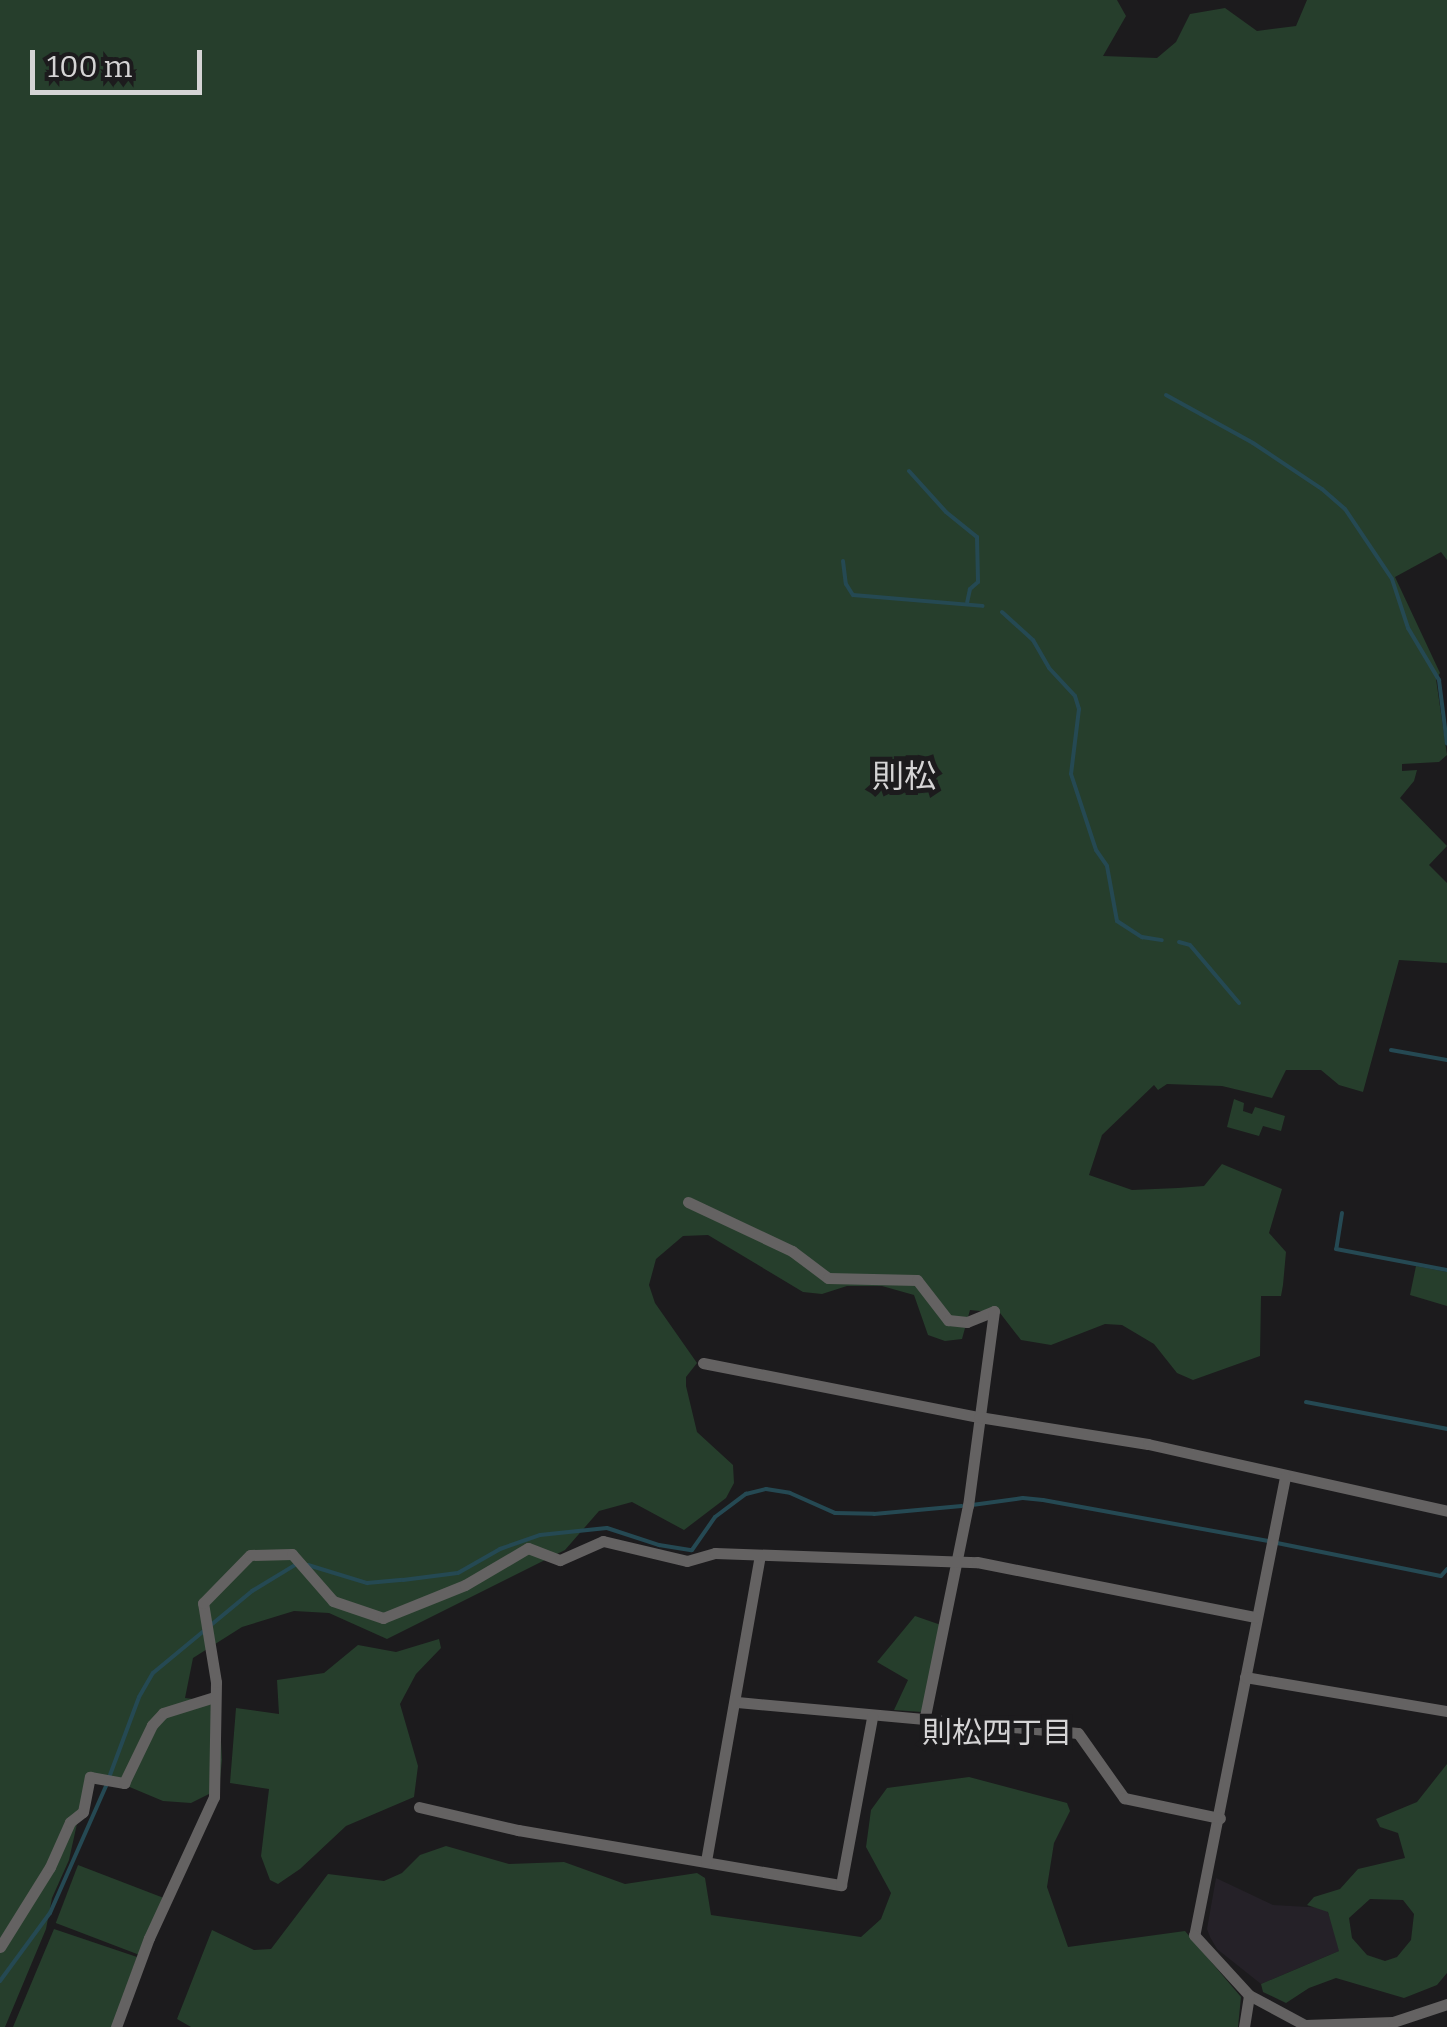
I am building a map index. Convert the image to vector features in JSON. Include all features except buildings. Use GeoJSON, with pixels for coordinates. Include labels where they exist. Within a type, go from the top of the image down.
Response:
{"type":"FeatureCollection","features":[{"type":"Feature","properties":{"kind":"street"},"geometry":{"type":"LineString","coordinates":[[688,1202],[792,1250],[828,1278],[917,1280],[948,1320],[967,1322],[994,1312],[957,1564],[925,1716]]}},
{"type":"Feature","properties":{"kind":"street"},"geometry":{"type":"LineString","coordinates":[[702,1363],[979,1417],[1148,1444],[1447,1512]]}},
{"type":"Feature","properties":{"kind":"street"},"geometry":{"type":"LineString","coordinates":[[1285,1477],[1194,1935],[1249,1996],[1305,2025],[1410,2023],[1447,2004]]}},
{"type":"Feature","properties":{"kind":"street"},"geometry":{"type":"LineString","coordinates":[[116,2027],[156,1920],[214,1796],[212,1652],[203,1603],[250,1556],[292,1554],[333,1601],[383,1618],[464,1585],[528,1548],[560,1560],[603,1541],[687,1561],[715,1553],[870,1561],[926,1557],[957,1564],[993,1565],[1256,1617]]}},
{"type":"Feature","properties":{"kind":"street"},"geometry":{"type":"LineString","coordinates":[[706,1860],[760,1556]]}},
{"type":"Feature","properties":{"kind":"street"},"geometry":{"type":"LineString","coordinates":[[1245,1677],[1447,1711]]}},
{"type":"Feature","properties":{"kind":"street"},"geometry":{"type":"LineString","coordinates":[[0,1947],[50,1867],[70,1822],[83,1812],[90,1777],[124,1783],[152,1725],[163,1713],[214,1697]]}},
{"type":"Feature","properties":{"kind":"street"},"geometry":{"type":"LineString","coordinates":[[737,1702],[872,1717],[925,1716],[1078,1733],[1124,1798],[1220,1818]]}},
{"type":"Feature","properties":{"kind":"street"},"geometry":{"type":"LineString","coordinates":[[419,1808],[518,1830],[841,1885],[872,1717]]}},
{"type":"Feature","properties":{"kind":"street"},"geometry":{"type":"LineString","coordinates":[[1244,2027],[1249,1996]]}},
{"type":"Feature","properties":{"kind":"shaded area"},"geometry":{"type":"Polygon","coordinates":[[[1216,1878],[1273,1905],[1326,1908],[1339,1940],[1339,1951],[1261,1984],[1217,1949],[1210,1937],[1207,1929],[1216,1878]]]}},
{"type":"Feature","properties":{"kind":"green space"},"geometry":{"type":"Polygon","coordinates":[[[0,0],[1117,0],[1126,16],[1103,56],[1157,58],[1176,42],[1190,14],[1225,8],[1257,31],[1296,26],[1307,0],[1447,0],[1447,560],[1441,552],[1395,577],[1440,673],[1436,679],[1447,755],[1439,762],[1402,764],[1402,771],[1417,770],[1414,781],[1400,798],[1447,846],[1429,865],[1447,883],[1447,963],[1399,960],[1363,1092],[1339,1085],[1321,1070],[1286,1070],[1272,1098],[1222,1086],[1167,1084],[1158,1090],[1154,1085],[1102,1135],[1089,1175],[1132,1190],[1204,1186],[1222,1164],[1282,1189],[1269,1233],[1286,1252],[1283,1285],[1281,1296],[1261,1296],[1260,1356],[1193,1380],[1177,1373],[1154,1344],[1122,1325],[1105,1324],[1051,1345],[1021,1340],[1000,1313],[970,1310],[962,1339],[945,1341],[928,1335],[914,1295],[882,1286],[847,1286],[822,1294],[803,1292],[708,1235],[683,1236],[656,1259],[649,1285],[655,1303],[697,1363],[686,1377],[686,1386],[697,1432],[733,1465],[734,1483],[726,1498],[684,1530],[632,1502],[599,1511],[565,1550],[387,1639],[329,1613],[294,1611],[242,1627],[193,1658],[185,1698],[219,1702],[219,1789],[191,1803],[163,1801],[101,1775],[88,1774],[69,1860],[52,1898],[46,1929],[5,2027],[0,2027],[0,0]]]}},
{"type":"Feature","properties":{"kind":"green space"},"geometry":{"type":"Polygon","coordinates":[[[1234,1099],[1244,1103],[1243,1111],[1252,1114],[1255,1107],[1285,1116],[1281,1131],[1263,1126],[1259,1136],[1227,1127],[1234,1099]]]}},
{"type":"Feature","properties":{"kind":"green space"},"geometry":{"type":"Polygon","coordinates":[[[1416,1266],[1447,1272],[1447,1306],[1410,1295],[1416,1266]]]}},
{"type":"Feature","properties":{"kind":"green space"},"geometry":{"type":"Polygon","coordinates":[[[915,1616],[941,1625],[922,1712],[894,1710],[908,1680],[877,1662],[915,1616]]]}},
{"type":"Feature","properties":{"kind":"green space"},"geometry":{"type":"Polygon","coordinates":[[[439,1639],[441,1648],[416,1674],[400,1704],[418,1766],[414,1797],[346,1826],[300,1869],[278,1884],[270,1880],[261,1856],[269,1789],[230,1783],[236,1708],[279,1714],[277,1680],[324,1673],[358,1645],[396,1652],[439,1639]]]}},
{"type":"Feature","properties":{"kind":"green space"},"geometry":{"type":"Polygon","coordinates":[[[1447,1764],[1447,1973],[1437,1985],[1404,1998],[1336,1978],[1309,1988],[1286,2003],[1263,1992],[1261,1984],[1339,1951],[1328,1912],[1307,1905],[1314,1897],[1340,1889],[1358,1869],[1405,1858],[1398,1833],[1380,1827],[1376,1819],[1417,1802],[1447,1764]],[[1370,1899],[1349,1918],[1352,1938],[1367,1955],[1385,1961],[1397,1957],[1411,1940],[1414,1914],[1403,1900],[1370,1899]]]}},
{"type":"Feature","properties":{"kind":"green space"},"geometry":{"type":"Polygon","coordinates":[[[969,1777],[1067,1803],[1070,1811],[1054,1843],[1047,1887],[1068,1947],[1185,1931],[1241,1997],[1238,2027],[191,2027],[177,2019],[212,1930],[254,1950],[271,1949],[328,1874],[384,1881],[402,1873],[420,1855],[446,1846],[509,1864],[564,1862],[625,1884],[697,1873],[705,1878],[711,1915],[861,1937],[881,1919],[891,1893],[866,1847],[871,1810],[887,1788],[969,1777]]]}},
{"type":"Feature","properties":{"kind":"green space"},"geometry":{"type":"Polygon","coordinates":[[[78,1865],[166,1899],[144,1957],[56,1923],[78,1865]]]}},
{"type":"Feature","properties":{"kind":"green space"},"geometry":{"type":"Polygon","coordinates":[[[54,1929],[137,1957],[112,2027],[13,2027],[54,1929]]]}},
{"type":"Feature","properties":{"kind":"waterway"},"geometry":{"type":"LineString","coordinates":[[1166,395],[1253,443],[1345,509],[1392,579],[1408,628],[1439,680],[1447,744]]}},
{"type":"Feature","properties":{"kind":"waterway"},"geometry":{"type":"LineString","coordinates":[[909,471],[946,512],[977,537],[978,582],[970,589],[967,603]]}},
{"type":"Feature","properties":{"kind":"waterway"},"geometry":{"type":"LineString","coordinates":[[843,561],[846,584],[853,595],[983,606]]}},
{"type":"Feature","properties":{"kind":"waterway"},"geometry":{"type":"LineString","coordinates":[[1002,612],[1033,640],[1049,668],[1075,696],[1079,709],[1071,774],[1096,850],[1107,866],[1117,921],[1142,937],[1162,940]]}},
{"type":"Feature","properties":{"kind":"waterway"},"geometry":{"type":"LineString","coordinates":[[1179,942],[1190,945],[1239,1003]]}},
{"type":"Feature","properties":{"kind":"waterway"},"geometry":{"type":"LineString","coordinates":[[1391,1050],[1447,1060]]}},
{"type":"Feature","properties":{"kind":"waterway"},"geometry":{"type":"LineString","coordinates":[[1342,1213],[1336,1249],[1447,1270]]}},
{"type":"Feature","properties":{"kind":"waterway"},"geometry":{"type":"LineString","coordinates":[[1306,1402],[1447,1429]]}},
{"type":"Feature","properties":{"kind":"waterway"},"geometry":{"type":"LineString","coordinates":[[308,1565],[367,1583],[403,1580],[458,1573],[500,1549],[540,1535],[607,1528],[659,1545],[692,1550],[715,1517],[746,1494],[766,1489],[790,1493],[835,1513],[874,1514],[962,1506]]}},
{"type":"Feature","properties":{"kind":"waterway"},"geometry":{"type":"LineString","coordinates":[[972,1505],[1023,1498],[1043,1500],[1268,1541]]}},
{"type":"Feature","properties":{"kind":"waterway"},"geometry":{"type":"LineString","coordinates":[[1277,1543],[1441,1576],[1447,1569]]}},
{"type":"Feature","properties":{"kind":"waterway"},"geometry":{"type":"LineString","coordinates":[[110,1775],[139,1697],[153,1673],[252,1591],[295,1565]]}},
{"type":"Feature","properties":{"kind":"waterway"},"geometry":{"type":"LineString","coordinates":[[0,1981],[50,1913],[107,1784]]}},
{"type":"Feature","properties":{"kind":"district","name":"則松"},"geometry":{"type":"Point","coordinates":[904,776]}},
{"type":"Feature","properties":{"kind":"district","name":"則松四丁目"},"geometry":{"type":"Point","coordinates":[997,1733]}}]}
